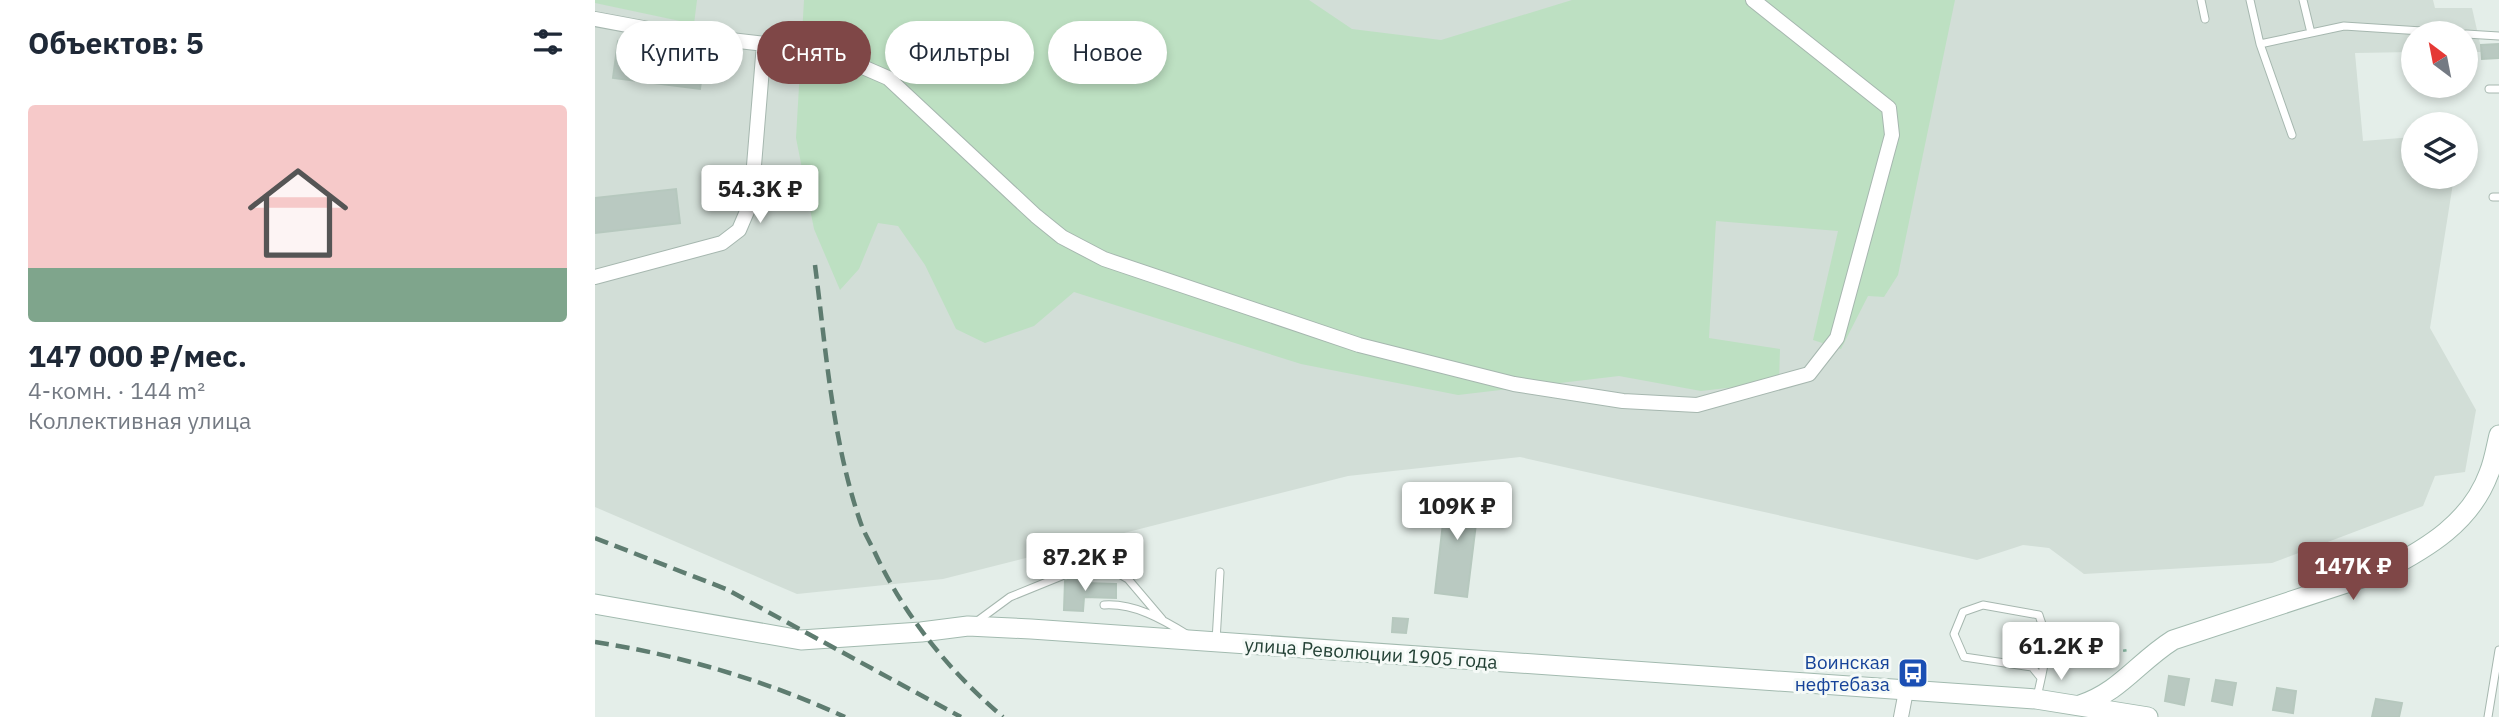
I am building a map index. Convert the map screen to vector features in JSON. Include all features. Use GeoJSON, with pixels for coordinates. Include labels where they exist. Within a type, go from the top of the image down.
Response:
{"type":"FeatureCollection","features":[{"type":"Feature","properties":{"kind":"main road"},"geometry":{"type":"LineString","coordinates":[[2079,706],[2100,699],[2117,687],[2155,651],[2173,640],[2383,571],[2414,555],[2444,535],[2465,516],[2479,496],[2490,472],[2498,443]]}},
{"type":"Feature","properties":{"kind":"main road","name":"улица Революции 1905 года"},"geometry":{"type":"LineString","coordinates":[[595,604],[801,640],[968,626],[2036,699],[2148,717]]}},
{"type":"Feature","properties":{"kind":"main road"},"geometry":{"type":"LineString","coordinates":[[2117,687],[2120,712]]}},
{"type":"Feature","properties":{"kind":"street"},"geometry":{"type":"LineString","coordinates":[[871,71],[888,78],[1036,216],[1062,237],[1104,260],[1359,345],[1514,384],[1623,401],[1696,405],[1809,374],[1837,338],[1892,135],[1889,108],[1753,0]]}},
{"type":"Feature","properties":{"kind":"street"},"geometry":{"type":"LineString","coordinates":[[595,19],[670,33],[757,43]]}},
{"type":"Feature","properties":{"kind":"street"},"geometry":{"type":"LineString","coordinates":[[595,278],[722,243],[739,230],[751,202],[761,84]]}},
{"type":"Feature","properties":{"kind":"street"},"geometry":{"type":"LineString","coordinates":[[1901,717],[1906,691]]}},
{"type":"Feature","properties":{"kind":"lane"},"geometry":{"type":"LineString","coordinates":[[2201,0],[2205,19]]}},
{"type":"Feature","properties":{"kind":"lane"},"geometry":{"type":"LineString","coordinates":[[2250,0],[2260,44],[2292,135]]}},
{"type":"Feature","properties":{"kind":"lane"},"geometry":{"type":"LineString","coordinates":[[2303,0],[2311,33]]}},
{"type":"Feature","properties":{"kind":"lane"},"geometry":{"type":"LineString","coordinates":[[2260,44],[2344,26],[2401,30]]}},
{"type":"Feature","properties":{"kind":"lane"},"geometry":{"type":"LineString","coordinates":[[2478,35],[2499,36]]}},
{"type":"Feature","properties":{"kind":"lane"},"geometry":{"type":"LineString","coordinates":[[2489,89],[2499,89]]}},
{"type":"Feature","properties":{"kind":"lane"},"geometry":{"type":"LineString","coordinates":[[968,626],[1010,597],[1069,573],[1084,572],[1116,572],[1128,579],[1162,619]]}},
{"type":"Feature","properties":{"kind":"lane"},"geometry":{"type":"LineString","coordinates":[[1104,605],[1129,607],[1162,619],[1206,641],[1220,572]]}},
{"type":"Feature","properties":{"kind":"lane"},"geometry":{"type":"LineString","coordinates":[[2036,699],[2041,678],[2046,637],[2039,615],[1983,605],[1963,612],[1954,634],[1964,657],[2032,667],[2041,678]]}},
{"type":"Feature","properties":{"kind":"lane"},"geometry":{"type":"LineString","coordinates":[[2488,717],[2499,650]]}},
{"type":"Feature","properties":{"kind":"path"},"geometry":{"type":"LineString","coordinates":[[2043,664],[2128,650]]}},
{"type":"Feature","properties":{"kind":"shaded area"},"geometry":{"type":"Polygon","coordinates":[[[595,0],[2433,0],[2435,8],[2472,8],[2475,21],[2401,21],[2401,52],[2355,53],[2363,141],[2401,138],[2401,189],[2452,189],[2430,328],[2476,410],[2465,472],[2435,476],[2423,506],[2272,563],[2084,574],[2049,548],[2023,545],[1977,560],[1520,457],[1348,476],[943,579],[797,594],[595,507],[595,0]]]}},
{"type":"Feature","properties":{"kind":"shaded area"},"geometry":{"type":"Polygon","coordinates":[[[2478,34],[2482,52],[2478,52],[2478,34]]]}},
{"type":"Feature","properties":{"kind":"green space"},"geometry":{"type":"Polygon","coordinates":[[[595,0],[697,0],[694,21],[680,21],[595,3],[595,0]]]}},
{"type":"Feature","properties":{"kind":"green space"},"geometry":{"type":"Polygon","coordinates":[[[804,0],[1309,0],[1352,29],[1441,40],[1572,0],[1955,0],[1898,275],[1884,297],[1868,296],[1841,349],[1813,340],[1838,231],[1716,221],[1709,338],[1780,349],[1779,382],[1701,391],[1619,376],[1458,395],[1301,364],[1074,292],[1034,326],[985,343],[956,329],[925,265],[898,226],[878,223],[859,269],[840,290],[814,229],[796,138],[799,84],[871,84],[871,21],[803,21],[804,0]]]}},
{"type":"Feature","properties":{"kind":"building"},"geometry":{"type":"Polygon","coordinates":[[[2499,44],[2499,58],[2482,59],[2481,45],[2499,44]]]}},
{"type":"Feature","properties":{"kind":"building"},"geometry":{"type":"Polygon","coordinates":[[[616,56],[616,78],[613,78],[616,56]]]}},
{"type":"Feature","properties":{"kind":"building"},"geometry":{"type":"Polygon","coordinates":[[[660,84],[701,84],[700,89],[660,84]]]}},
{"type":"Feature","properties":{"kind":"building"},"geometry":{"type":"Polygon","coordinates":[[[676,189],[680,223],[595,233],[595,198],[676,189]]]}},
{"type":"Feature","properties":{"kind":"building"},"geometry":{"type":"Polygon","coordinates":[[[1447,488],[1480,491],[1467,597],[1435,593],[1447,488]]]}},
{"type":"Feature","properties":{"kind":"building"},"geometry":{"type":"Polygon","coordinates":[[[1084,579],[1084,583],[1116,584],[1116,598],[1084,597],[1083,611],[1064,610],[1065,581],[1084,579]]]}},
{"type":"Feature","properties":{"kind":"building"},"geometry":{"type":"Polygon","coordinates":[[[1393,618],[1408,619],[1406,633],[1392,632],[1393,618]]]}},
{"type":"Feature","properties":{"kind":"building"},"geometry":{"type":"Polygon","coordinates":[[[2169,676],[2189,679],[2184,705],[2165,701],[2169,676]]]}},
{"type":"Feature","properties":{"kind":"building"},"geometry":{"type":"Polygon","coordinates":[[[2216,680],[2236,683],[2232,705],[2212,701],[2216,680]]]}},
{"type":"Feature","properties":{"kind":"building"},"geometry":{"type":"Polygon","coordinates":[[[2277,688],[2296,691],[2293,713],[2273,710],[2277,688]]]}},
{"type":"Feature","properties":{"kind":"building"},"geometry":{"type":"Polygon","coordinates":[[[2376,699],[2402,703],[2399,717],[2372,717],[2376,699]]]}},
{"type":"Feature","properties":{"kind":"railway"},"geometry":{"type":"LineString","coordinates":[[815,265],[836,426],[850,490],[862,525],[888,578],[915,622],[947,663],[1003,717]]}},
{"type":"Feature","properties":{"kind":"railway"},"geometry":{"type":"LineString","coordinates":[[595,538],[726,589],[961,717]]}},
{"type":"Feature","properties":{"kind":"railway"},"geometry":{"type":"LineString","coordinates":[[595,642],[659,654],[723,671],[785,692],[845,717]]}},
{"type":"Feature","properties":{"kind":"place","name":"Воинская нефтебаза"},"geometry":{"type":"Point","coordinates":[1913,673]}}]}
